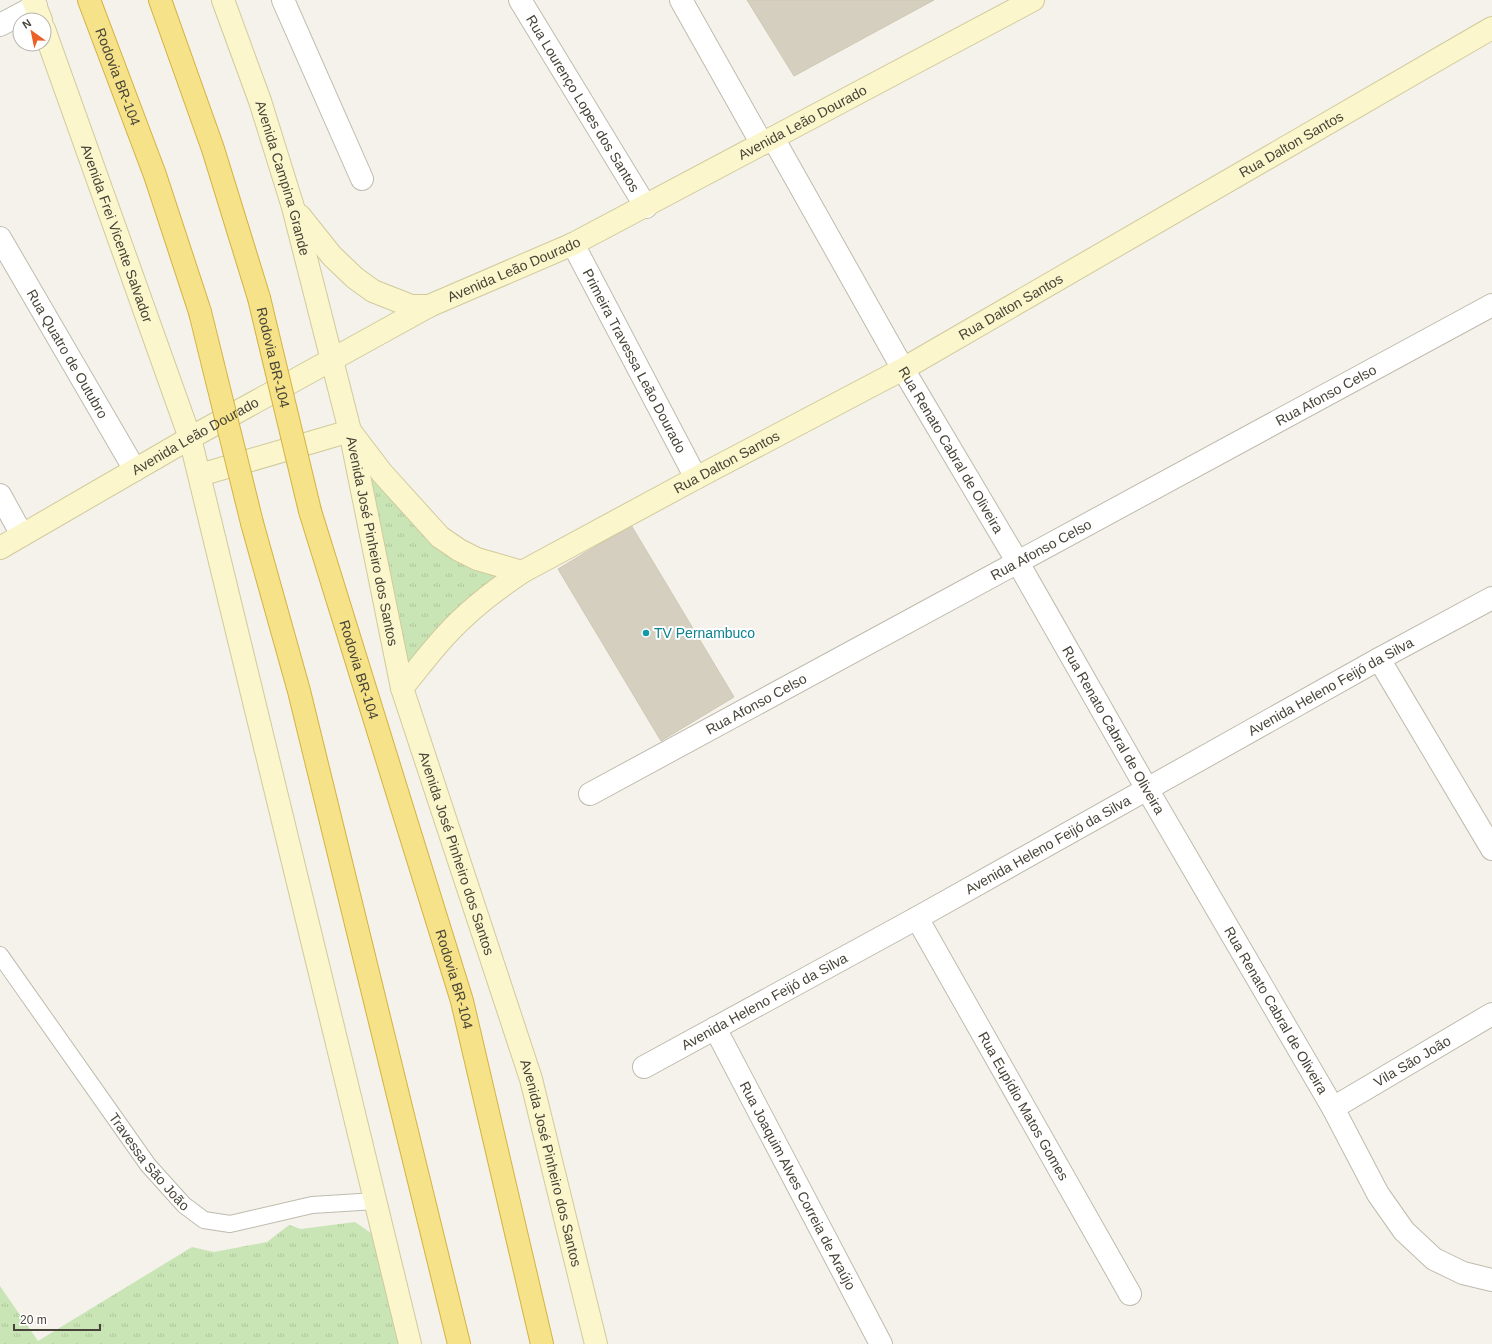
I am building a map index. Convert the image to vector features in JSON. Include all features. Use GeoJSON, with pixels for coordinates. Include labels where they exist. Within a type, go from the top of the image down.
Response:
{"type":"FeatureCollection","features":[{"type":"Feature","properties":{"kind":"highway","name":"Rodovia BR-104"},"geometry":{"type":"LineString","coordinates":[[89,0],[155,175],[200,312],[252,523],[299,691],[459,1344]]}},
{"type":"Feature","properties":{"kind":"highway","name":"Rodovia BR-104"},"geometry":{"type":"LineString","coordinates":[[160,0],[213,148],[259,298],[310,511],[462,1001],[542,1344]]}},
{"type":"Feature","properties":{"kind":"main road","name":"Avenida Campina Grande"},"geometry":{"type":"LineString","coordinates":[[223,0],[260,101],[293,207],[332,359]]}},
{"type":"Feature","properties":{"kind":"main road","name":"Avenida Leão Dourado"},"geometry":{"type":"LineString","coordinates":[[0,548],[190,438],[430,306],[573,244],[646,207],[1032,0]]}},
{"type":"Feature","properties":{"kind":"main road","name":"Rua Dalton Santos"},"geometry":{"type":"LineString","coordinates":[[402,688],[463,617],[498,588],[522,572],[696,478],[903,370],[1492,28]]}},
{"type":"Feature","properties":{"kind":"main road","name":"Avenida Frei Vicente Salvador"},"geometry":{"type":"LineString","coordinates":[[52,51],[190,438]]}},
{"type":"Feature","properties":{"kind":"main road"},"geometry":{"type":"LineString","coordinates":[[293,207],[316,238],[355,278],[374,291],[398,303],[411,306],[430,306]]}},
{"type":"Feature","properties":{"kind":"main road","name":"Avenida José Pinheiro dos Santos"},"geometry":{"type":"LineString","coordinates":[[332,359],[350,431],[402,688],[531,1079],[596,1344]]}},
{"type":"Feature","properties":{"kind":"main road"},"geometry":{"type":"LineString","coordinates":[[200,475],[350,431],[382,473],[440,537],[459,550],[477,558],[522,572]]}},
{"type":"Feature","properties":{"kind":"main road"},"geometry":{"type":"LineString","coordinates":[[190,438],[410,1344]]}},
{"type":"Feature","properties":{"kind":"street"},"geometry":{"type":"LineString","coordinates":[[283,0],[362,179]]}},
{"type":"Feature","properties":{"kind":"street","name":"Rua Lourenço Lopes dos Santos"},"geometry":{"type":"LineString","coordinates":[[520,0],[646,207]]}},
{"type":"Feature","properties":{"kind":"street","name":"Rua Renato Cabral de Oliveira"},"geometry":{"type":"LineString","coordinates":[[681,0],[767,141],[1017,561],[1147,789],[1333,1108],[1378,1194],[1404,1231],[1434,1258],[1463,1273],[1492,1280]]}},
{"type":"Feature","properties":{"kind":"street"},"geometry":{"type":"LineString","coordinates":[[0,25],[37,8]]}},
{"type":"Feature","properties":{"kind":"street","name":"Rua Quatro de Outubro"},"geometry":{"type":"LineString","coordinates":[[0,238],[134,470]]}},
{"type":"Feature","properties":{"kind":"street","name":"Primeira Travessa Leão Dourado"},"geometry":{"type":"LineString","coordinates":[[573,244],[696,478]]}},
{"type":"Feature","properties":{"kind":"street","name":"Rua Afonso Celso"},"geometry":{"type":"LineString","coordinates":[[590,794],[1017,561],[1492,305]]}},
{"type":"Feature","properties":{"kind":"street"},"geometry":{"type":"LineString","coordinates":[[0,495],[22,535]]}},
{"type":"Feature","properties":{"kind":"street","name":"Avenida Heleno Feijó da Silva"},"geometry":{"type":"LineString","coordinates":[[644,1068],[917,918],[1379,659],[1492,598]]}},
{"type":"Feature","properties":{"kind":"street"},"geometry":{"type":"LineString","coordinates":[[1379,659],[1492,849]]}},
{"type":"Feature","properties":{"kind":"street","name":"Rua Eupídio Matos Gomes"},"geometry":{"type":"LineString","coordinates":[[917,918],[1130,1294]]}},
{"type":"Feature","properties":{"kind":"street","name":"Vila São João"},"geometry":{"type":"LineString","coordinates":[[1333,1108],[1492,1014]]}},
{"type":"Feature","properties":{"kind":"street","name":"Rua Joaquim Alves Correia de Araújo"},"geometry":{"type":"LineString","coordinates":[[715,1028],[881,1344]]}},
{"type":"Feature","properties":{"kind":"lane","name":"Travessa São João"},"geometry":{"type":"LineString","coordinates":[[0,955],[148,1165],[184,1205],[204,1220],[230,1224],[312,1205],[376,1201]]}},
{"type":"Feature","properties":{"kind":"green space"},"geometry":{"type":"Polygon","coordinates":[[[359,457],[416,519],[512,573],[405,676],[359,457]]]}},
{"type":"Feature","properties":{"kind":"green space"},"geometry":{"type":"Polygon","coordinates":[[[355,1222],[374,1235],[399,1344],[0,1344],[0,1286],[38,1341],[192,1247],[214,1252],[267,1242],[289,1225],[301,1229],[355,1222]]]}},
{"type":"Feature","properties":{"kind":"building"},"geometry":{"type":"Polygon","coordinates":[[[747,0],[934,0],[794,76],[747,0]]]}},
{"type":"Feature","properties":{"kind":"building","name":"TV Pernambuco"},"geometry":{"type":"Polygon","coordinates":[[[631,525],[734,697],[661,741],[558,569],[631,525]]]}},
{"type":"Feature","properties":{"kind":"place","name":"TV Pernambuco"},"geometry":{"type":"Point","coordinates":[646,633]}}]}
